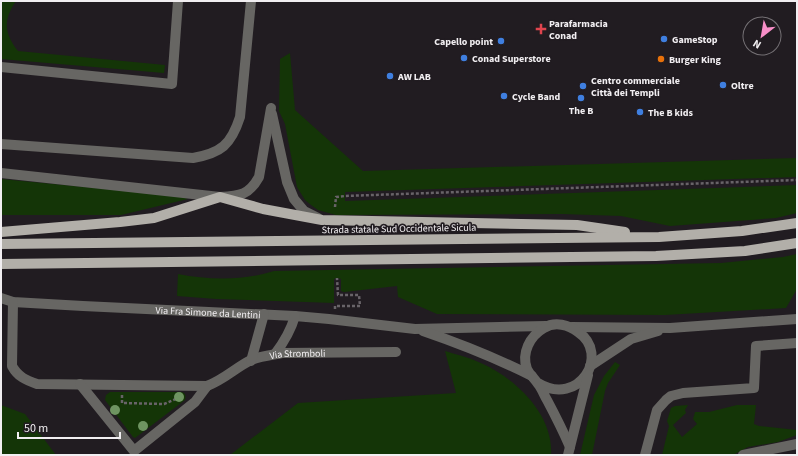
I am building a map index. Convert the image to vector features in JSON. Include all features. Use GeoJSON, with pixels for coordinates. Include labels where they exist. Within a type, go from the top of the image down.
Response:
{"type":"FeatureCollection","features":[{"type":"Feature","properties":{"kind":"main road"},"geometry":{"type":"LineString","coordinates":[[1,232],[154,218],[220,197],[263,209],[322,220],[577,225],[659,237]]}},
{"type":"Feature","properties":{"kind":"main road","name":"Strada statale Sud Occidentale Sicula"},"geometry":{"type":"LineString","coordinates":[[1,244],[659,237],[742,232],[797,223]]}},
{"type":"Feature","properties":{"kind":"main road"},"geometry":{"type":"LineString","coordinates":[[1,264],[656,256],[745,251],[797,243]]}},
{"type":"Feature","properties":{"kind":"street"},"geometry":{"type":"LineString","coordinates":[[1,67],[172,84],[178,1]]}},
{"type":"Feature","properties":{"kind":"street"},"geometry":{"type":"LineString","coordinates":[[1,144],[193,158],[209,155],[224,146],[231,138],[235,133],[240,117],[251,1]]}},
{"type":"Feature","properties":{"kind":"street"},"geometry":{"type":"LineString","coordinates":[[1,173],[220,197],[238,196],[248,191],[259,177],[271,108],[287,182],[294,200],[304,211],[322,220]]}},
{"type":"Feature","properties":{"kind":"street","name":"Via Fra Simone da Lentini"},"geometry":{"type":"LineString","coordinates":[[1,298],[13,302],[91,307],[295,316],[335,319],[415,329]]}},
{"type":"Feature","properties":{"kind":"street","name":"Via Stromboli"},"geometry":{"type":"LineString","coordinates":[[13,302],[12,366],[16,373],[24,380],[37,384],[207,386],[219,382],[251,361],[275,354],[396,352]]}},
{"type":"Feature","properties":{"kind":"street"},"geometry":{"type":"LineString","coordinates":[[251,361],[264,314]]}},
{"type":"Feature","properties":{"kind":"street"},"geometry":{"type":"LineString","coordinates":[[275,354],[285,341],[295,316]]}},
{"type":"Feature","properties":{"kind":"street"},"geometry":{"type":"LineString","coordinates":[[415,329],[546,326],[559,324],[572,327],[670,328],[797,319]]}},
{"type":"Feature","properties":{"kind":"street"},"geometry":{"type":"LineString","coordinates":[[546,326],[536,333],[528,344],[525,356],[527,369],[535,380],[569,451]]}},
{"type":"Feature","properties":{"kind":"street"},"geometry":{"type":"LineString","coordinates":[[569,451],[592,358],[590,345],[582,334],[572,327]]}},
{"type":"Feature","properties":{"kind":"street"},"geometry":{"type":"LineString","coordinates":[[415,329],[468,346],[503,361],[535,380],[545,388],[558,390],[570,388],[581,382],[589,368],[631,339],[670,328]]}},
{"type":"Feature","properties":{"kind":"street"},"geometry":{"type":"LineString","coordinates":[[645,455],[654,416],[657,410],[671,396],[683,393],[754,388],[756,346],[797,343]]}},
{"type":"Feature","properties":{"kind":"street","name":"Via Stromboli"},"geometry":{"type":"LineString","coordinates":[[80,384],[134,450],[195,402],[207,386]]}},
{"type":"Feature","properties":{"kind":"street"},"geometry":{"type":"LineString","coordinates":[[743,455],[797,444]]}},
{"type":"Feature","properties":{"kind":"path"},"geometry":{"type":"LineString","coordinates":[[335,207],[336,197],[345,196],[797,180]]}},
{"type":"Feature","properties":{"kind":"path"},"geometry":{"type":"LineString","coordinates":[[335,319],[335,306],[360,306],[359,295],[338,295],[337,278]]}},
{"type":"Feature","properties":{"kind":"path"},"geometry":{"type":"LineString","coordinates":[[122,403],[164,404],[178,398]]}},
{"type":"Feature","properties":{"kind":"green space"},"geometry":{"type":"Polygon","coordinates":[[[1,1],[16,1],[9,14],[7,26],[10,38],[18,51],[165,65],[164,73],[1,59],[1,1]]]}},
{"type":"Feature","properties":{"kind":"green space"},"geometry":{"type":"Polygon","coordinates":[[[290,53],[295,110],[363,171],[797,158],[797,177],[345,192],[345,201],[797,185],[797,213],[776,218],[670,226],[621,216],[562,214],[336,215],[318,210],[305,200],[297,187],[285,124],[279,111],[280,59],[290,53]]]}},
{"type":"Feature","properties":{"kind":"green space"},"geometry":{"type":"Polygon","coordinates":[[[1,179],[178,196],[188,199],[121,215],[1,215],[1,179]]]}},
{"type":"Feature","properties":{"kind":"green space"},"geometry":{"type":"Polygon","coordinates":[[[797,254],[797,289],[786,308],[665,315],[437,314],[398,297],[397,286],[344,292],[341,291],[341,279],[337,278],[334,279],[334,303],[216,299],[177,296],[178,274],[214,278],[238,278],[250,277],[274,271],[721,263],[783,257],[797,254]]]}},
{"type":"Feature","properties":{"kind":"green space"},"geometry":{"type":"Polygon","coordinates":[[[445,351],[483,364],[508,379],[520,389],[540,413],[550,440],[551,455],[230,455],[298,403],[456,393],[445,351]]]}},
{"type":"Feature","properties":{"kind":"green space"},"geometry":{"type":"Polygon","coordinates":[[[615,362],[620,365],[608,383],[605,391],[592,455],[580,455],[594,395],[604,376],[615,362]]]}},
{"type":"Feature","properties":{"kind":"green space"},"geometry":{"type":"Polygon","coordinates":[[[110,392],[182,392],[186,397],[185,400],[135,438],[105,400],[106,395],[110,392]]]}},
{"type":"Feature","properties":{"kind":"green space"},"geometry":{"type":"Polygon","coordinates":[[[1,405],[25,414],[56,455],[1,455],[1,405]]]}},
{"type":"Feature","properties":{"kind":"green space"},"geometry":{"type":"Polygon","coordinates":[[[688,405],[685,410],[686,413],[673,425],[682,437],[697,424],[693,419],[695,412],[709,412],[737,405],[756,405],[754,424],[759,426],[797,430],[797,435],[778,442],[748,447],[733,455],[662,455],[669,426],[667,421],[671,408],[675,406],[688,405]]]}},
{"type":"Feature","properties":{"kind":"place","name":"Parafarmacia Conad"},"geometry":{"type":"Point","coordinates":[541,29]}},
{"type":"Feature","properties":{"kind":"place","name":"GameStop"},"geometry":{"type":"Point","coordinates":[664,39]}},
{"type":"Feature","properties":{"kind":"place","name":"Capello point"},"geometry":{"type":"Point","coordinates":[501,41]}},
{"type":"Feature","properties":{"kind":"place","name":"Conad Superstore"},"geometry":{"type":"Point","coordinates":[464,58]}},
{"type":"Feature","properties":{"kind":"place","name":"Burger King"},"geometry":{"type":"Point","coordinates":[661,59]}},
{"type":"Feature","properties":{"kind":"place","name":"AW LAB"},"geometry":{"type":"Point","coordinates":[390,76]}},
{"type":"Feature","properties":{"kind":"place","name":"Oltre"},"geometry":{"type":"Point","coordinates":[723,85]}},
{"type":"Feature","properties":{"kind":"place","name":"Centro commerciale Città dei Templi"},"geometry":{"type":"Point","coordinates":[583,86]}},
{"type":"Feature","properties":{"kind":"place","name":"Cycle Band"},"geometry":{"type":"Point","coordinates":[504,96]}},
{"type":"Feature","properties":{"kind":"place","name":"The B"},"geometry":{"type":"Point","coordinates":[581,98]}},
{"type":"Feature","properties":{"kind":"place","name":"The B kids"},"geometry":{"type":"Point","coordinates":[640,112]}}]}
